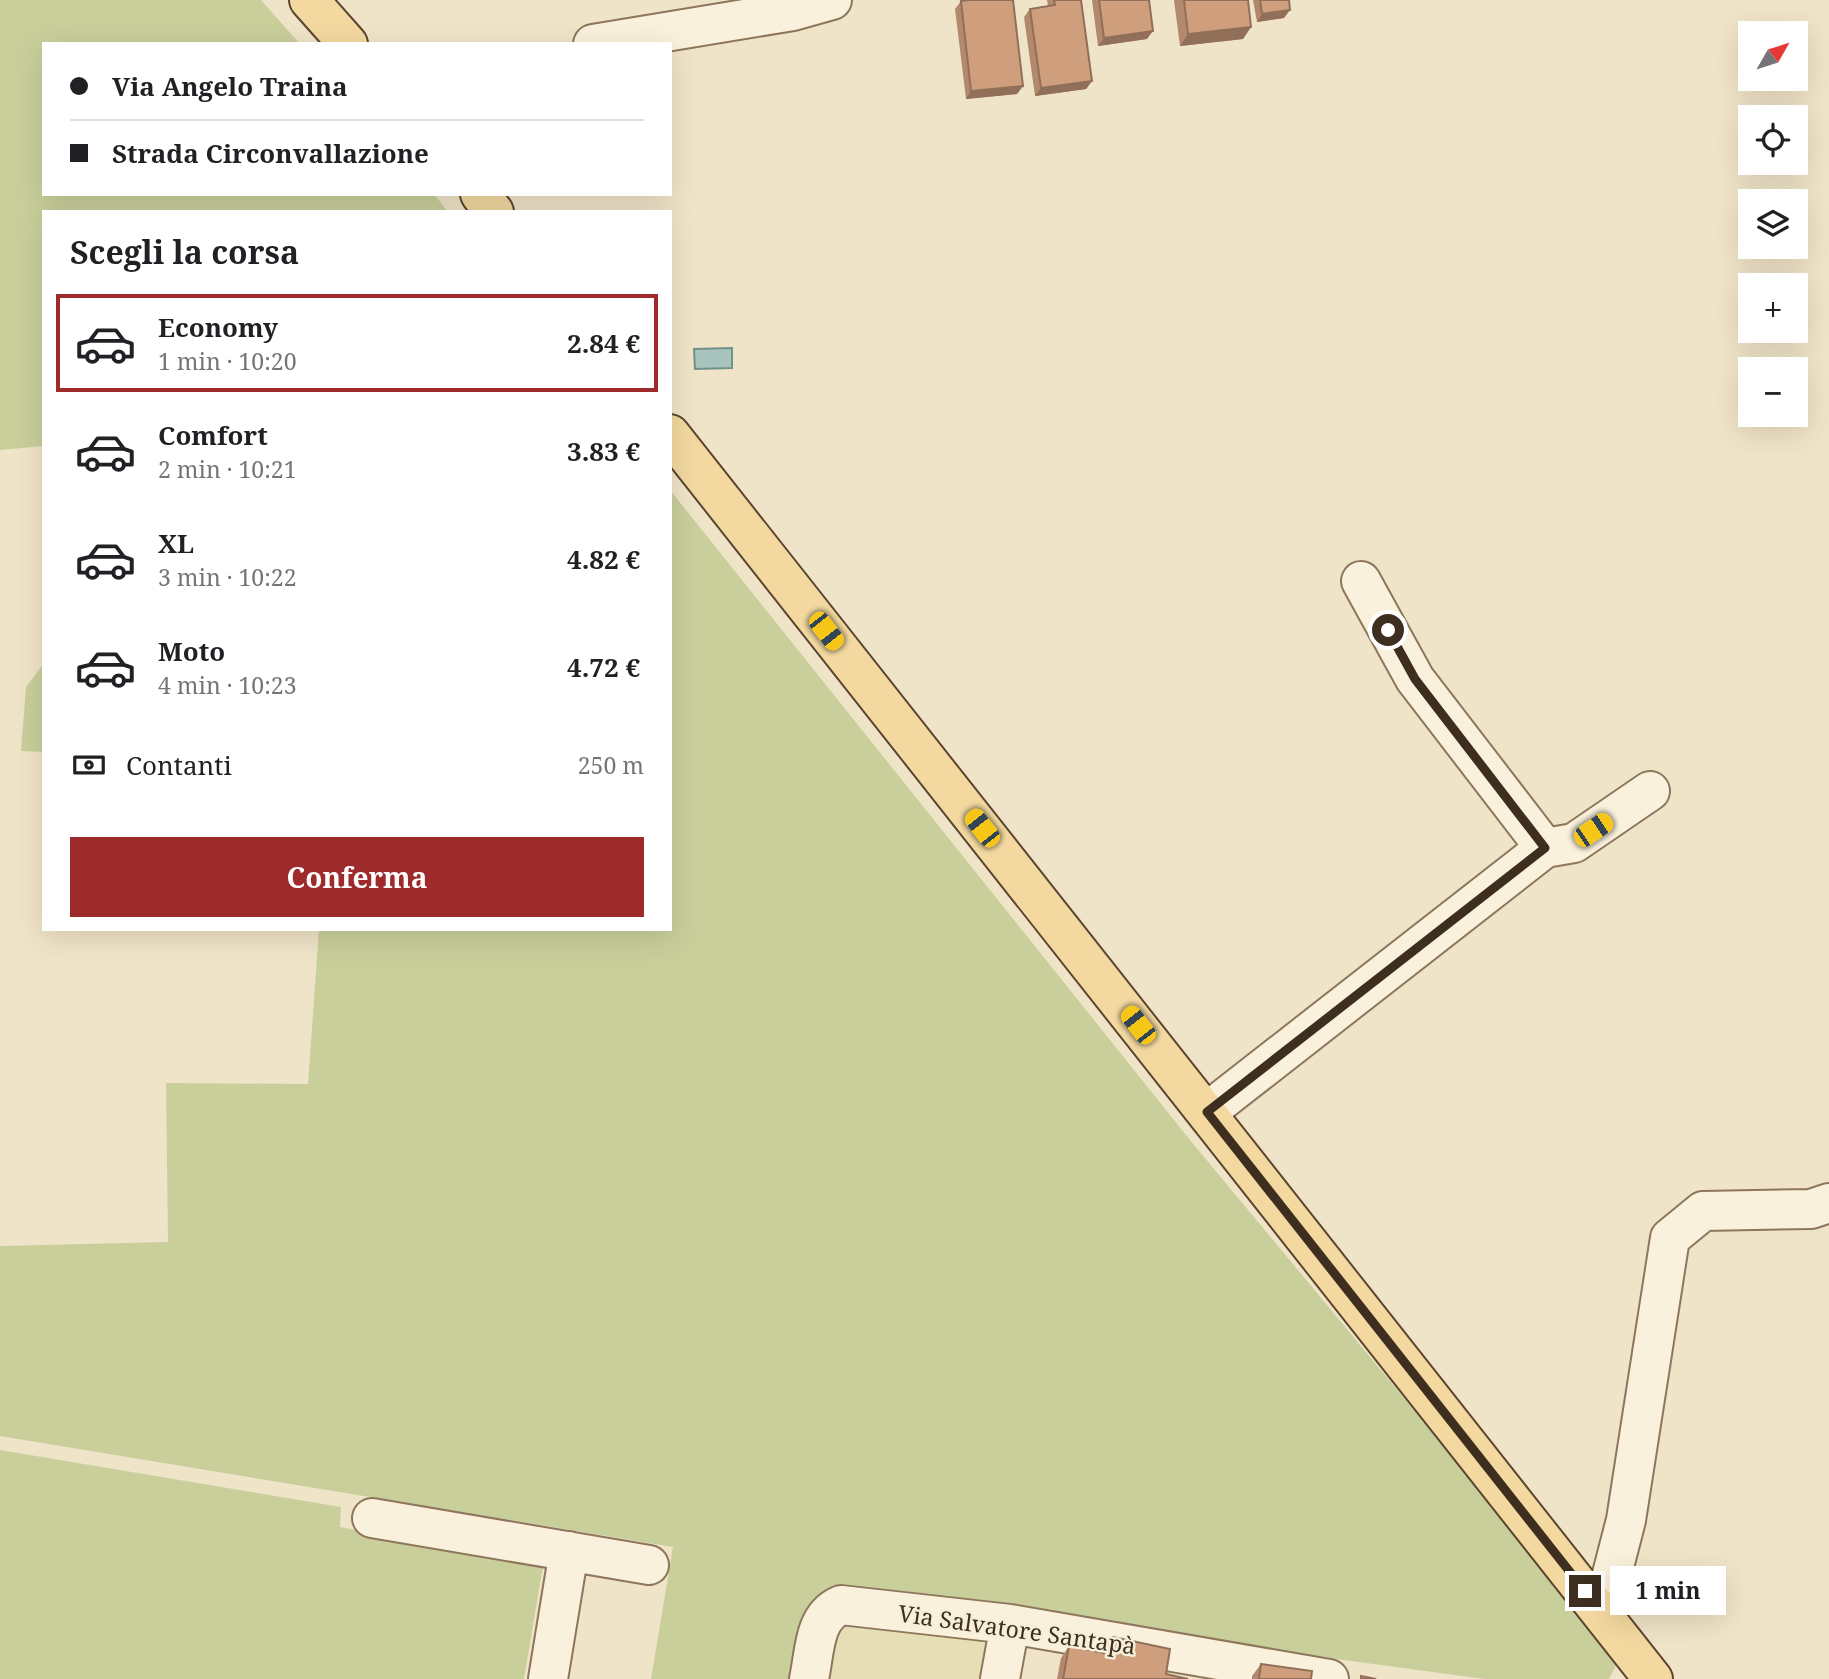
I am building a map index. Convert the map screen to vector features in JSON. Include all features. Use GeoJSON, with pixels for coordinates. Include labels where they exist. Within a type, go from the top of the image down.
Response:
{"type":"FeatureCollection","features":[{"type":"Feature","properties":{"kind":"main road"},"geometry":{"type":"LineString","coordinates":[[309,0],[346,42]]}},
{"type":"Feature","properties":{"kind":"main road"},"geometry":{"type":"LineString","coordinates":[[482,196],[492,210]]}},
{"type":"Feature","properties":{"kind":"main road"},"geometry":{"type":"LineString","coordinates":[[672,437],[1602,1613],[1641,1673]]}},
{"type":"Feature","properties":{"kind":"street"},"geometry":{"type":"LineString","coordinates":[[605,42],[793,11],[832,0]]}},
{"type":"Feature","properties":{"kind":"street"},"geometry":{"type":"LineString","coordinates":[[1362,581],[1415,679],[1545,848]]}},
{"type":"Feature","properties":{"kind":"street"},"geometry":{"type":"LineString","coordinates":[[1207,1112],[1545,848],[1574,843],[1650,791]]}},
{"type":"Feature","properties":{"kind":"street"},"geometry":{"type":"LineString","coordinates":[[1602,1613],[1626,1520],[1670,1238],[1703,1212],[1811,1209],[1829,1203]]}},
{"type":"Feature","properties":{"kind":"street"},"geometry":{"type":"LineString","coordinates":[[372,1518],[649,1565]]}},
{"type":"Feature","properties":{"kind":"street"},"geometry":{"type":"LineString","coordinates":[[548,1679],[569,1551]]}},
{"type":"Feature","properties":{"kind":"street","name":"Via Salvatore Santapà"},"geometry":{"type":"LineString","coordinates":[[809,1679],[821,1621],[829,1610],[841,1605],[1010,1623],[1323,1679]]}},
{"type":"Feature","properties":{"kind":"street"},"geometry":{"type":"LineString","coordinates":[[1000,1679],[1010,1623]]}},
{"type":"Feature","properties":{"kind":"shaded area"},"geometry":{"type":"Polygon","coordinates":[[[838,1624],[992,1630],[983,1679],[828,1679],[838,1624]]]}},
{"type":"Feature","properties":{"kind":"green space"},"geometry":{"type":"Polygon","coordinates":[[[0,0],[261,0],[298,42],[42,42],[42,196],[436,196],[446,210],[42,210],[42,446],[0,450],[0,0]]]}},
{"type":"Feature","properties":{"kind":"green space"},"geometry":{"type":"Polygon","coordinates":[[[672,492],[1190,1140],[1620,1658],[1609,1679],[1484,1679],[918,1602],[822,1599],[803,1615],[790,1679],[651,1679],[673,1547],[0,1436],[0,1246],[168,1242],[166,1083],[308,1084],[319,931],[672,931],[672,492]]]}},
{"type":"Feature","properties":{"kind":"green space"},"geometry":{"type":"Polygon","coordinates":[[[42,666],[42,752],[21,751],[26,687],[42,666]]]}},
{"type":"Feature","properties":{"kind":"green space"},"geometry":{"type":"Polygon","coordinates":[[[0,1450],[341,1507],[340,1527],[543,1566],[524,1679],[0,1679],[0,1450]]]}},
{"type":"Feature","properties":{"kind":"water"},"geometry":{"type":"Polygon","coordinates":[[[732,348],[732,368],[695,369],[694,349],[732,348]]]}},
{"type":"Feature","properties":{"kind":"building"},"geometry":{"type":"Polygon","coordinates":[[[1013,0],[1023,86],[971,91],[961,1],[1013,0]]]}},
{"type":"Feature","properties":{"kind":"building"},"geometry":{"type":"Polygon","coordinates":[[[1054,0],[1081,0],[1092,81],[1041,88],[1030,9],[1055,5],[1054,0]]]}},
{"type":"Feature","properties":{"kind":"building"},"geometry":{"type":"Polygon","coordinates":[[[1099,0],[1149,0],[1153,31],[1104,38],[1099,0]]]}},
{"type":"Feature","properties":{"kind":"building"},"geometry":{"type":"Polygon","coordinates":[[[1184,0],[1248,0],[1251,27],[1188,34],[1184,0]]]}},
{"type":"Feature","properties":{"kind":"building"},"geometry":{"type":"Polygon","coordinates":[[[1260,0],[1289,0],[1290,10],[1262,14],[1260,0]]]}},
{"type":"Feature","properties":{"kind":"building"},"geometry":{"type":"Polygon","coordinates":[[[1113,1637],[1170,1649],[1166,1674],[1188,1679],[1063,1679],[1069,1646],[1109,1654],[1113,1637]]]}},
{"type":"Feature","properties":{"kind":"building"},"geometry":{"type":"Polygon","coordinates":[[[1261,1664],[1312,1671],[1311,1679],[1259,1679],[1261,1664]]]}},
{"type":"Feature","properties":{"kind":"route"},"geometry":{"type":"LineString","coordinates":[[1388,630],[1415,679],[1545,848],[1207,1112],[1585,1591]]}}]}
